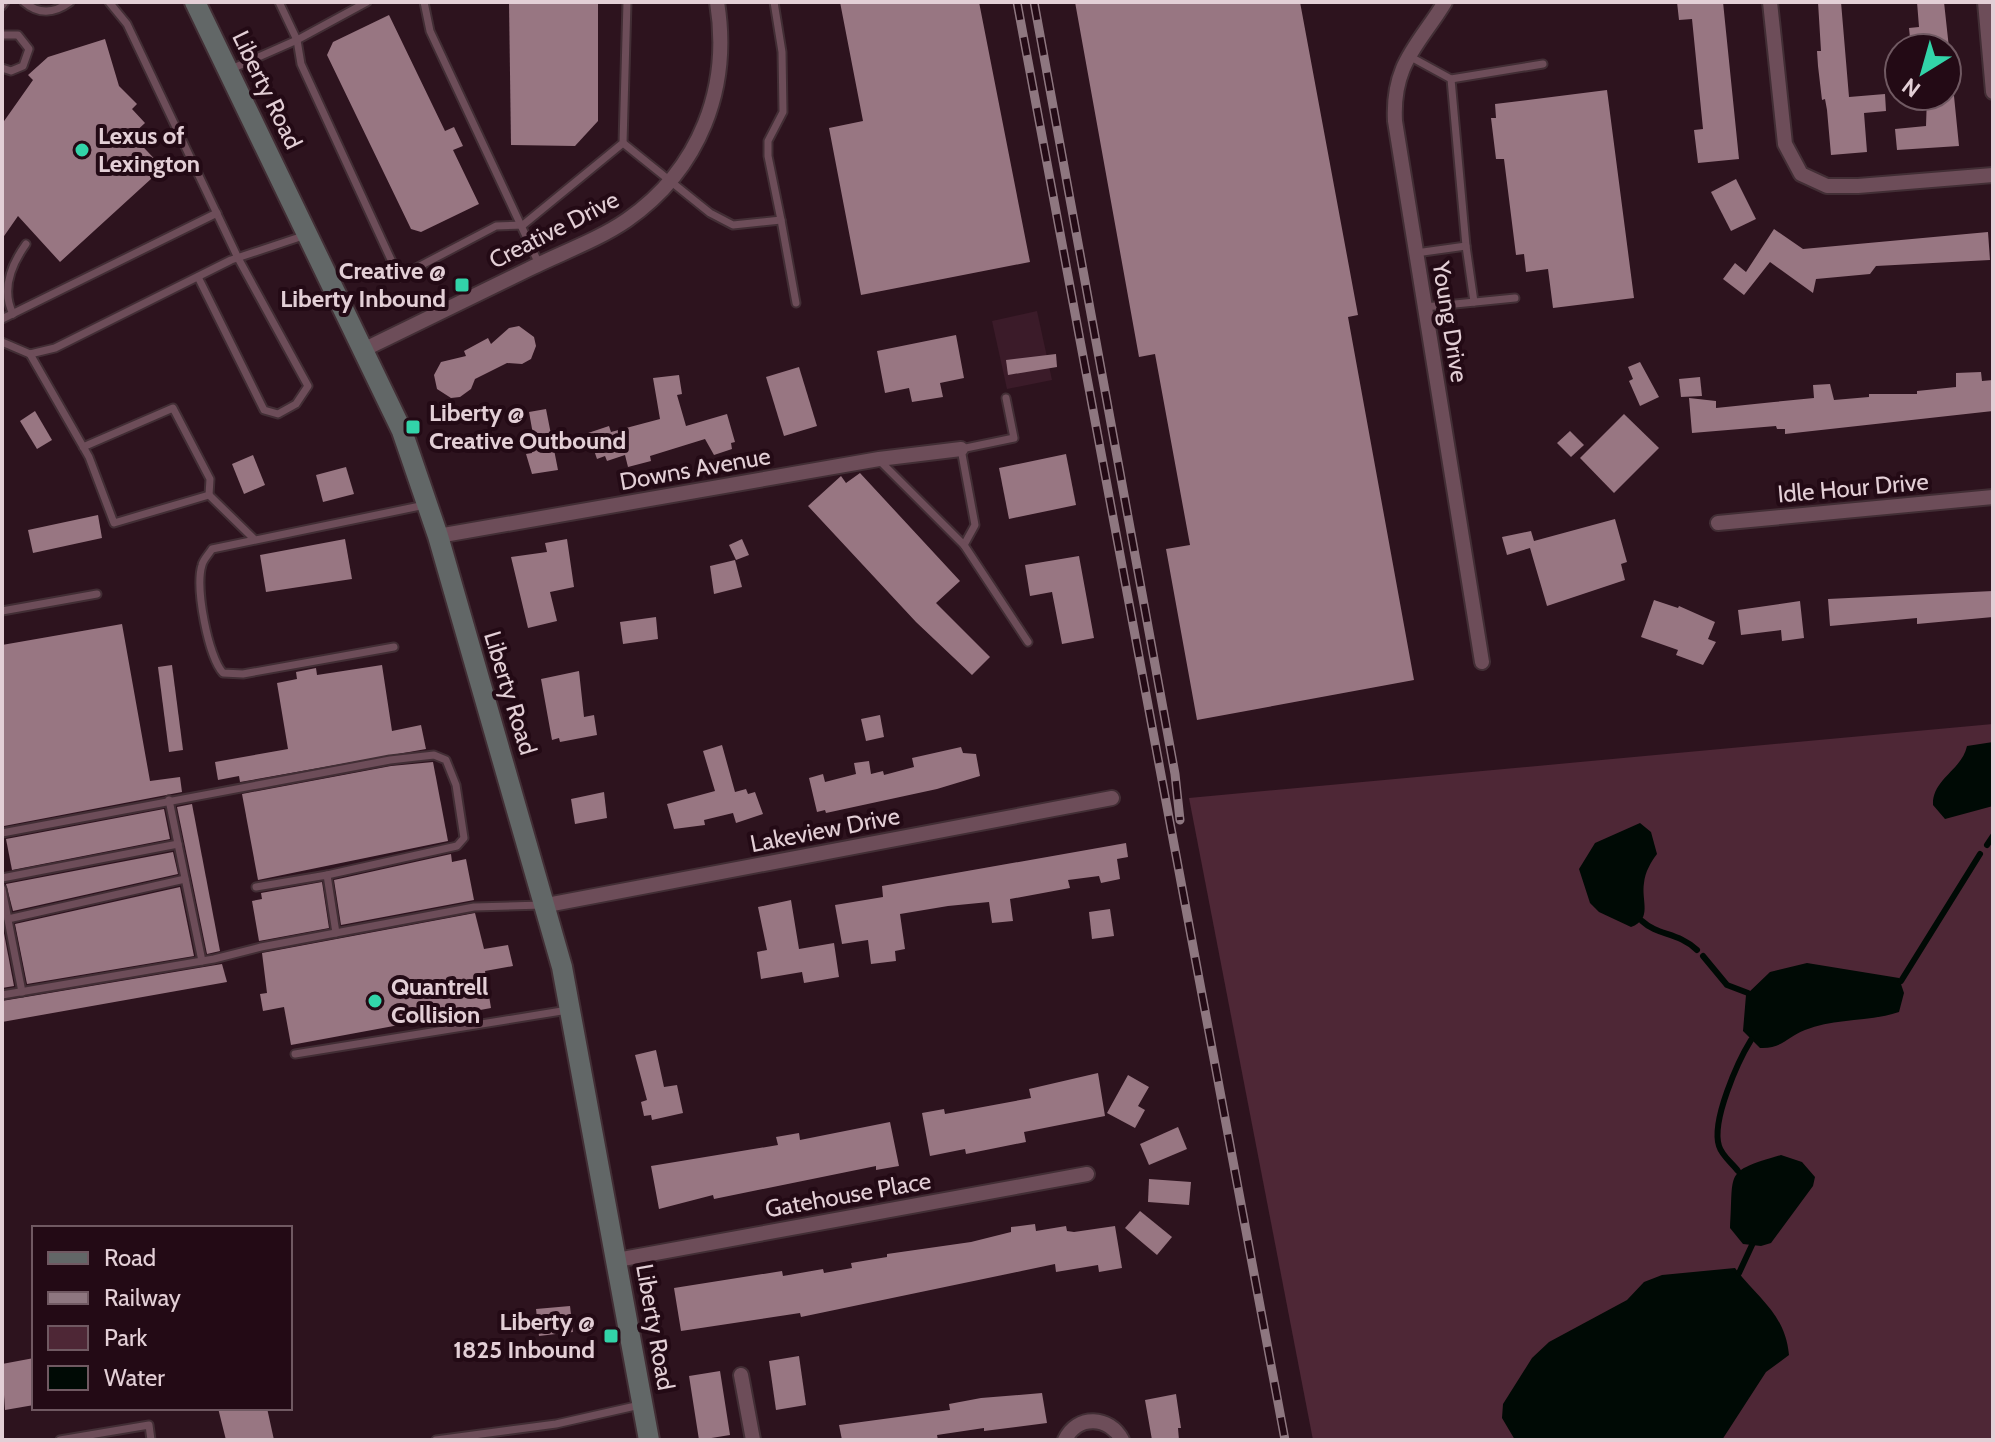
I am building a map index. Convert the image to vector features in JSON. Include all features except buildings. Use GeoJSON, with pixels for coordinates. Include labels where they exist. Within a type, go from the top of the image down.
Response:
{"type":"FeatureCollection","features":[{"type":"Feature","properties":{"kind":"main road","name":"Liberty Road"},"geometry":{"type":"LineString","coordinates":[[195,2],[365,349],[402,431],[428,504],[547,905],[570,1010],[649,1440]]}},
{"type":"Feature","properties":{"kind":"street","name":"Creative Drive"},"geometry":{"type":"LineString","coordinates":[[365,349],[625,222],[670,181],[698,142],[716,91],[722,59],[717,2]]}},
{"type":"Feature","properties":{"kind":"street","name":"Young Drive"},"geometry":{"type":"LineString","coordinates":[[1445,2],[1407,55],[1396,83],[1394,112],[1482,662]]}},
{"type":"Feature","properties":{"kind":"street"},"geometry":{"type":"LineString","coordinates":[[1770,2],[1785,144],[1801,174],[1827,186],[1993,175]]}},
{"type":"Feature","properties":{"kind":"street"},"geometry":{"type":"LineString","coordinates":[[1985,2],[1993,92]]}},
{"type":"Feature","properties":{"kind":"street","name":"Downs Avenue"},"geometry":{"type":"LineString","coordinates":[[438,536],[879,459],[961,449]]}},
{"type":"Feature","properties":{"kind":"street","name":"Idle Hour Drive"},"geometry":{"type":"LineString","coordinates":[[1718,523],[1993,497]]}},
{"type":"Feature","properties":{"kind":"street","name":"Lakeview Drive"},"geometry":{"type":"LineString","coordinates":[[547,905],[1112,798]]}},
{"type":"Feature","properties":{"kind":"street","name":"Gatehouse Place"},"geometry":{"type":"LineString","coordinates":[[617,1260],[1087,1174]]}},
{"type":"Feature","properties":{"kind":"street"},"geometry":{"type":"LineString","coordinates":[[741,1375],[753,1440]]}},
{"type":"Feature","properties":{"kind":"street"},"geometry":{"type":"LineString","coordinates":[[1065,1440],[1075,1427],[1093,1421],[1112,1426],[1122,1440]]}},
{"type":"Feature","properties":{"kind":"lane"},"geometry":{"type":"LineString","coordinates":[[24,2],[49,12],[70,2]]}},
{"type":"Feature","properties":{"kind":"lane"},"geometry":{"type":"LineString","coordinates":[[109,2],[127,24],[238,258],[308,386],[296,404],[278,414],[264,410],[198,277]]}},
{"type":"Feature","properties":{"kind":"lane"},"geometry":{"type":"LineString","coordinates":[[279,2],[297,40],[301,64],[399,277],[496,226],[523,225],[623,143],[627,2]]}},
{"type":"Feature","properties":{"kind":"lane"},"geometry":{"type":"LineString","coordinates":[[229,70],[297,40],[367,2]]}},
{"type":"Feature","properties":{"kind":"lane"},"geometry":{"type":"LineString","coordinates":[[424,2],[430,31],[539,264]]}},
{"type":"Feature","properties":{"kind":"lane"},"geometry":{"type":"LineString","coordinates":[[774,2],[782,52],[783,112],[768,141],[768,156],[796,303]]}},
{"type":"Feature","properties":{"kind":"lane"},"geometry":{"type":"LineString","coordinates":[[2,35],[18,35],[29,49],[23,66],[11,71],[2,68]]}},
{"type":"Feature","properties":{"kind":"lane"},"geometry":{"type":"LineString","coordinates":[[1407,55],[1451,79],[1543,64]]}},
{"type":"Feature","properties":{"kind":"lane"},"geometry":{"type":"LineString","coordinates":[[1451,79],[1474,302]]}},
{"type":"Feature","properties":{"kind":"lane"},"geometry":{"type":"LineString","coordinates":[[623,143],[710,213],[733,225],[781,220]]}},
{"type":"Feature","properties":{"kind":"lane"},"geometry":{"type":"LineString","coordinates":[[2,319],[217,213]]}},
{"type":"Feature","properties":{"kind":"lane"},"geometry":{"type":"LineString","coordinates":[[2,342],[30,354],[55,348],[238,258],[308,234]]}},
{"type":"Feature","properties":{"kind":"lane"},"geometry":{"type":"LineString","coordinates":[[13,314],[6,301],[7,291],[12,269],[26,244]]}},
{"type":"Feature","properties":{"kind":"lane"},"geometry":{"type":"LineString","coordinates":[[1416,253],[1466,246]]}},
{"type":"Feature","properties":{"kind":"lane"},"geometry":{"type":"LineString","coordinates":[[1425,307],[1515,298]]}},
{"type":"Feature","properties":{"kind":"lane"},"geometry":{"type":"LineString","coordinates":[[30,354],[83,447],[114,523],[209,495]]}},
{"type":"Feature","properties":{"kind":"lane"},"geometry":{"type":"LineString","coordinates":[[964,545],[975,525],[961,449],[1014,438],[1006,398]]}},
{"type":"Feature","properties":{"kind":"lane"},"geometry":{"type":"LineString","coordinates":[[83,447],[173,408],[210,479],[209,495],[254,539]]}},
{"type":"Feature","properties":{"kind":"lane"},"geometry":{"type":"LineString","coordinates":[[879,459],[964,545],[1028,642]]}},
{"type":"Feature","properties":{"kind":"lane"},"geometry":{"type":"LineString","coordinates":[[394,647],[243,674],[223,673],[213,662],[201,595],[202,564],[212,549],[428,504]]}},
{"type":"Feature","properties":{"kind":"lane"},"geometry":{"type":"LineString","coordinates":[[2,611],[97,594]]}},
{"type":"Feature","properties":{"kind":"lane"},"geometry":{"type":"LineString","coordinates":[[2,833],[390,760],[434,755],[446,760],[456,785],[464,838],[457,846],[327,875],[256,887]]}},
{"type":"Feature","properties":{"kind":"lane"},"geometry":{"type":"LineString","coordinates":[[169,800],[202,961]]}},
{"type":"Feature","properties":{"kind":"lane"},"geometry":{"type":"LineString","coordinates":[[2,878],[178,844]]}},
{"type":"Feature","properties":{"kind":"lane"},"geometry":{"type":"LineString","coordinates":[[327,875],[336,933]]}},
{"type":"Feature","properties":{"kind":"lane"},"geometry":{"type":"LineString","coordinates":[[8,919],[185,879]]}},
{"type":"Feature","properties":{"kind":"lane"},"geometry":{"type":"LineString","coordinates":[[2,889],[22,992]]}},
{"type":"Feature","properties":{"kind":"lane"},"geometry":{"type":"LineString","coordinates":[[2,995],[202,961],[474,907],[547,905]]}},
{"type":"Feature","properties":{"kind":"lane"},"geometry":{"type":"LineString","coordinates":[[295,1054],[570,1010]]}},
{"type":"Feature","properties":{"kind":"lane"},"geometry":{"type":"LineString","coordinates":[[436,1440],[556,1424],[643,1405]]}},
{"type":"Feature","properties":{"kind":"lane"},"geometry":{"type":"LineString","coordinates":[[60,1440],[149,1425],[151,1440]]}},
{"type":"Feature","properties":{"kind":"shaded area"},"geometry":{"type":"Polygon","coordinates":[[[1037,311],[1052,380],[1007,389],[992,321],[1037,311]]]}},
{"type":"Feature","properties":{"kind":"green space"},"geometry":{"type":"Polygon","coordinates":[[[1993,724],[1993,1440],[1313,1440],[1189,798],[1993,724]]]}},
{"type":"Feature","properties":{"kind":"water"},"geometry":{"type":"Polygon","coordinates":[[[1993,742],[1993,806],[1945,819],[1933,805],[1937,788],[1959,762],[1967,746],[1993,742]]]}},
{"type":"Feature","properties":{"kind":"water"},"geometry":{"type":"Polygon","coordinates":[[[1640,823],[1651,832],[1657,854],[1645,879],[1644,914],[1638,924],[1631,927],[1599,912],[1590,903],[1579,869],[1595,843],[1640,823]]]}},
{"type":"Feature","properties":{"kind":"water"},"geometry":{"type":"Polygon","coordinates":[[[1807,963],[1899,978],[1904,993],[1899,1012],[1816,1026],[1779,1045],[1760,1048],[1743,1031],[1746,995],[1770,972],[1807,963]]]}},
{"type":"Feature","properties":{"kind":"water"},"geometry":{"type":"Polygon","coordinates":[[[1781,1155],[1802,1162],[1815,1177],[1813,1186],[1771,1243],[1761,1246],[1743,1244],[1730,1228],[1735,1176],[1749,1166],[1781,1155]]]}},
{"type":"Feature","properties":{"kind":"water"},"geometry":{"type":"Polygon","coordinates":[[[1735,1268],[1776,1317],[1789,1355],[1766,1372],[1722,1440],[1515,1440],[1502,1418],[1503,1404],[1532,1358],[1549,1342],[1627,1300],[1644,1282],[1662,1275],[1735,1268]]]}},
{"type":"Feature","properties":{"kind":"waterway"},"geometry":{"type":"LineString","coordinates":[[1987,845],[1993,836]]}},
{"type":"Feature","properties":{"kind":"waterway"},"geometry":{"type":"LineString","coordinates":[[1901,981],[1980,854]]}},
{"type":"Feature","properties":{"kind":"waterway"},"geometry":{"type":"LineString","coordinates":[[1642,921],[1697,950]]}},
{"type":"Feature","properties":{"kind":"waterway"},"geometry":{"type":"LineString","coordinates":[[1703,956],[1727,985],[1748,993]]}},
{"type":"Feature","properties":{"kind":"waterway"},"geometry":{"type":"LineString","coordinates":[[1738,1171],[1719,1146],[1719,1122],[1733,1076],[1751,1040]]}},
{"type":"Feature","properties":{"kind":"waterway"},"geometry":{"type":"LineString","coordinates":[[1739,1273],[1752,1245]]}},
{"type":"Feature","properties":{"kind":"railway"},"geometry":{"type":"LineString","coordinates":[[1017,2],[1285,1440]]}},
{"type":"Feature","properties":{"kind":"railway"},"geometry":{"type":"LineString","coordinates":[[1034,2],[1175,774],[1180,820]]}},
{"type":"Feature","properties":{"kind":"place","name":"Lexus of Lexington"},"geometry":{"type":"Point","coordinates":[82,150]}},
{"type":"Feature","properties":{"kind":"place","name":"Creative @ Liberty Inbound"},"geometry":{"type":"Point","coordinates":[462,285]}},
{"type":"Feature","properties":{"kind":"place","name":"Liberty @ Creative Outbound"},"geometry":{"type":"Point","coordinates":[413,427]}},
{"type":"Feature","properties":{"kind":"place","name":"Quantrell Collision"},"geometry":{"type":"Point","coordinates":[375,1001]}},
{"type":"Feature","properties":{"kind":"place","name":"Liberty @ 1825 Inbound"},"geometry":{"type":"Point","coordinates":[611,1336]}}]}
